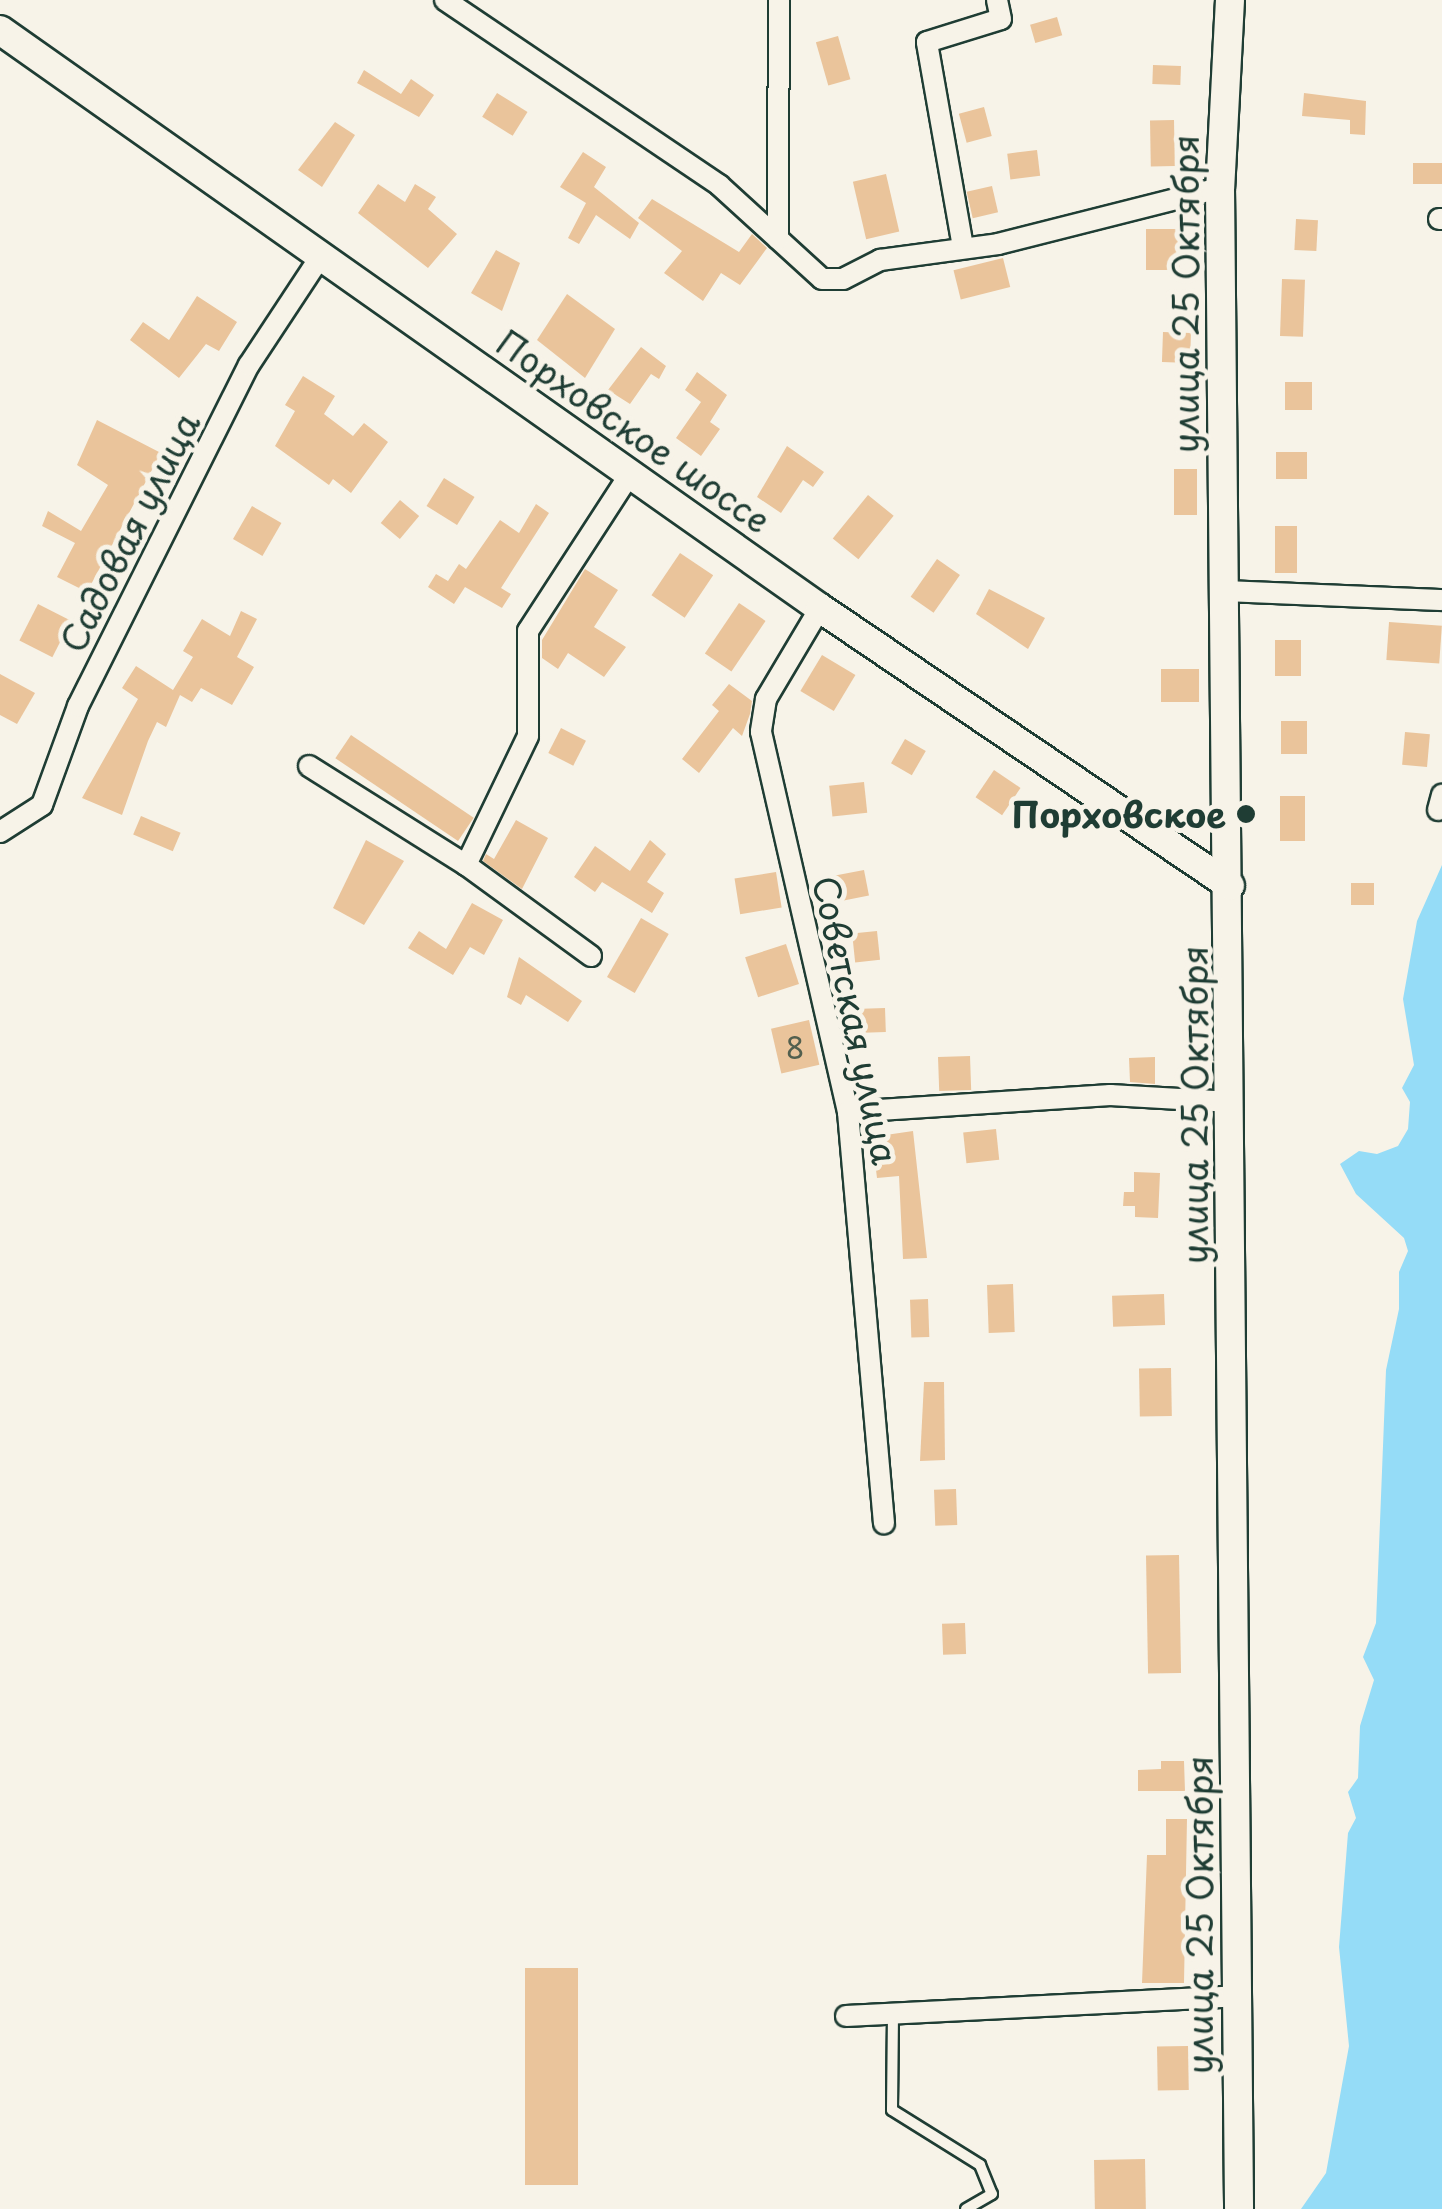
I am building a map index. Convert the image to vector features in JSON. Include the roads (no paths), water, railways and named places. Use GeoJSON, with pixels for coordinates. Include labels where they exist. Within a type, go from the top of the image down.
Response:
{"type":"FeatureCollection","features":[{"type":"Feature","properties":{"kind":"main road","name":"улица 25 Октября"},"geometry":{"type":"LineString","coordinates":[[1230,0],[1220,188],[1230,886],[1239,2209]]}},
{"type":"Feature","properties":{"kind":"main road","name":"Порховское шоссе"},"geometry":{"type":"LineString","coordinates":[[0,30],[820,608],[1230,886]]}},
{"type":"Feature","properties":{"kind":"street"},"geometry":{"type":"LineString","coordinates":[[445,0],[719,185],[822,278],[843,279],[880,260],[998,244],[1220,188]]}},
{"type":"Feature","properties":{"kind":"street"},"geometry":{"type":"LineString","coordinates":[[778,0],[778,239]]}},
{"type":"Feature","properties":{"kind":"street"},"geometry":{"type":"LineString","coordinates":[[963,247],[927,42],[1001,20],[997,0]]}},
{"type":"Feature","properties":{"kind":"street","name":"Садовая улица"},"geometry":{"type":"LineString","coordinates":[[0,832],[42,805],[78,706],[241,380],[289,296],[321,256]]}},
{"type":"Feature","properties":{"kind":"street"},"geometry":{"type":"LineString","coordinates":[[466,865],[528,736],[528,631],[630,474]]}},
{"type":"Feature","properties":{"kind":"street"},"geometry":{"type":"LineString","coordinates":[[1223,592],[1442,600]]}},
{"type":"Feature","properties":{"kind":"street","name":"Советская улица"},"geometry":{"type":"LineString","coordinates":[[820,608],[766,699],[761,732],[848,1112],[884,1523]]}},
{"type":"Feature","properties":{"kind":"street"},"geometry":{"type":"LineString","coordinates":[[309,766],[466,865],[591,956]]}},
{"type":"Feature","properties":{"kind":"street"},"geometry":{"type":"LineString","coordinates":[[848,1112],[1110,1095],[1232,1102]]}},
{"type":"Feature","properties":{"kind":"street"},"geometry":{"type":"LineString","coordinates":[[846,2016],[1236,1996]]}},
{"type":"Feature","properties":{"kind":"lane"},"geometry":{"type":"LineString","coordinates":[[892,2014],[892,2110],[980,2164],[992,2194],[966,2209]]}},
{"type":"Feature","properties":{"kind":"water"},"geometry":{"type":"Polygon","coordinates":[[[1442,865],[1442,2209],[1301,2209],[1326,2173],[1349,2046],[1339,1947],[1348,1833],[1356,1818],[1348,1792],[1358,1778],[1360,1726],[1374,1680],[1363,1657],[1376,1623],[1386,1370],[1399,1309],[1399,1272],[1408,1251],[1404,1238],[1356,1194],[1340,1164],[1359,1151],[1377,1154],[1398,1146],[1408,1129],[1410,1102],[1402,1088],[1414,1065],[1403,999],[1417,921],[1442,865]]]}},
{"type":"Feature","properties":{"kind":"place","name":"Порховское"},"geometry":{"type":"Point","coordinates":[1246,814]}}]}
